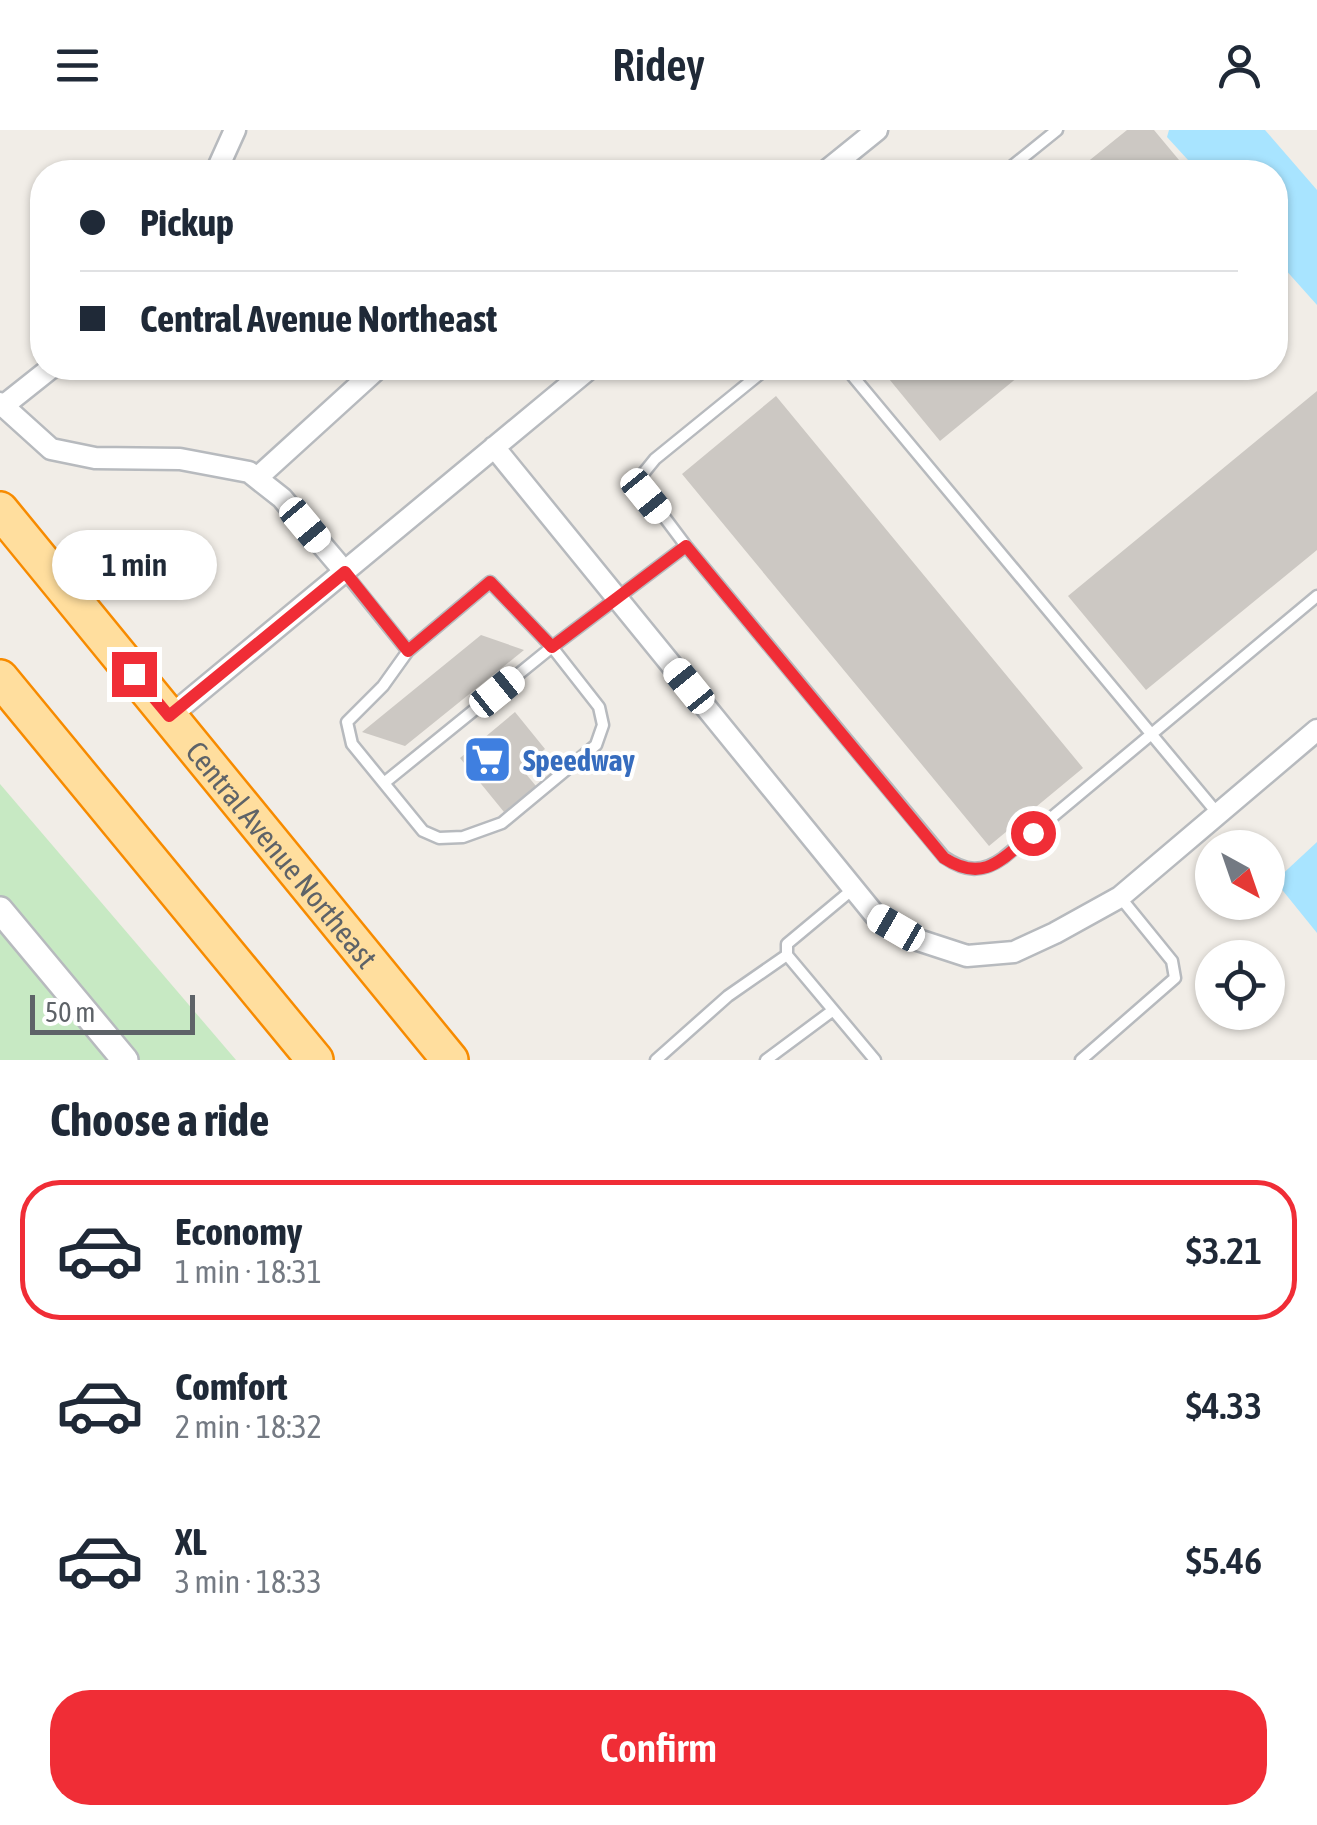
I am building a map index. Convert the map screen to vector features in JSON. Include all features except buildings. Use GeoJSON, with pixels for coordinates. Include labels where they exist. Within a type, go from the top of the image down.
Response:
{"type":"FeatureCollection","features":[{"type":"Feature","properties":{"kind":"highway","name":"Central Avenue Northeast"},"geometry":{"type":"LineString","coordinates":[[0,510],[450,1060]]}},
{"type":"Feature","properties":{"kind":"highway"},"geometry":{"type":"LineString","coordinates":[[0,678],[315,1060]]}},
{"type":"Feature","properties":{"kind":"street"},"geometry":{"type":"LineString","coordinates":[[221,160],[235,130]]}},
{"type":"Feature","properties":{"kind":"street"},"geometry":{"type":"LineString","coordinates":[[840,160],[877,130]]}},
{"type":"Feature","properties":{"kind":"street"},"geometry":{"type":"LineString","coordinates":[[35,380],[1,405],[51,449],[95,458],[216,464],[249,472],[282,498],[345,572]]}},
{"type":"Feature","properties":{"kind":"street"},"geometry":{"type":"LineString","coordinates":[[257,478],[365,380]]}},
{"type":"Feature","properties":{"kind":"street"},"geometry":{"type":"LineString","coordinates":[[169,716],[575,380]]}},
{"type":"Feature","properties":{"kind":"street"},"geometry":{"type":"LineString","coordinates":[[494,447],[875,916],[918,940],[968,956],[1014,952],[1055,933],[1120,897],[1317,730]]}},
{"type":"Feature","properties":{"kind":"street"},"geometry":{"type":"LineString","coordinates":[[0,910],[126,1060]]}},
{"type":"Feature","properties":{"kind":"lane"},"geometry":{"type":"LineString","coordinates":[[1020,160],[1057,130]]}},
{"type":"Feature","properties":{"kind":"lane"},"geometry":{"type":"LineString","coordinates":[[752,380],[656,459],[642,475],[641,486],[686,546],[944,858],[958,866],[988,868],[1317,596]]}},
{"type":"Feature","properties":{"kind":"lane"},"geometry":{"type":"LineString","coordinates":[[856,380],[1218,814]]}},
{"type":"Feature","properties":{"kind":"lane"},"geometry":{"type":"LineString","coordinates":[[384,782],[686,546]]}},
{"type":"Feature","properties":{"kind":"lane"},"geometry":{"type":"LineString","coordinates":[[345,572],[408,651]]}},
{"type":"Feature","properties":{"kind":"lane"},"geometry":{"type":"LineString","coordinates":[[490,582],[552,647],[599,706],[603,724],[596,745],[502,824],[463,837],[439,838],[423,831],[352,744],[347,722],[383,686],[408,651],[490,582]]}},
{"type":"Feature","properties":{"kind":"lane"},"geometry":{"type":"LineString","coordinates":[[854,889],[787,944],[787,955],[875,1060]]}},
{"type":"Feature","properties":{"kind":"lane"},"geometry":{"type":"LineString","coordinates":[[1080,1060],[1175,978],[1172,961],[1120,897]]}},
{"type":"Feature","properties":{"kind":"lane"},"geometry":{"type":"LineString","coordinates":[[656,1060],[728,996],[787,955]]}},
{"type":"Feature","properties":{"kind":"lane"},"geometry":{"type":"LineString","coordinates":[[766,1060],[832,1011]]}},
{"type":"Feature","properties":{"kind":"green space"},"geometry":{"type":"Polygon","coordinates":[[[0,784],[236,1060],[0,1060],[0,784]]]}},
{"type":"Feature","properties":{"kind":"water"},"geometry":{"type":"Polygon","coordinates":[[[1169,130],[1265,130],[1317,190],[1317,305],[1288,273],[1288,160],[1188,160],[1167,137],[1169,130]]]}},
{"type":"Feature","properties":{"kind":"water"},"geometry":{"type":"Polygon","coordinates":[[[1317,842],[1317,933],[1285,893],[1285,872],[1317,842]]]}},
{"type":"Feature","properties":{"kind":"place","name":"Speedway"},"geometry":{"type":"Point","coordinates":[488,760]}},
{"type":"Feature","properties":{"kind":"route"},"geometry":{"type":"LineString","coordinates":[[134,674],[169,716],[345,572],[408,651],[490,582],[552,647],[686,546],[944,858],[974,870],[988,868],[1033,833]]}}]}
